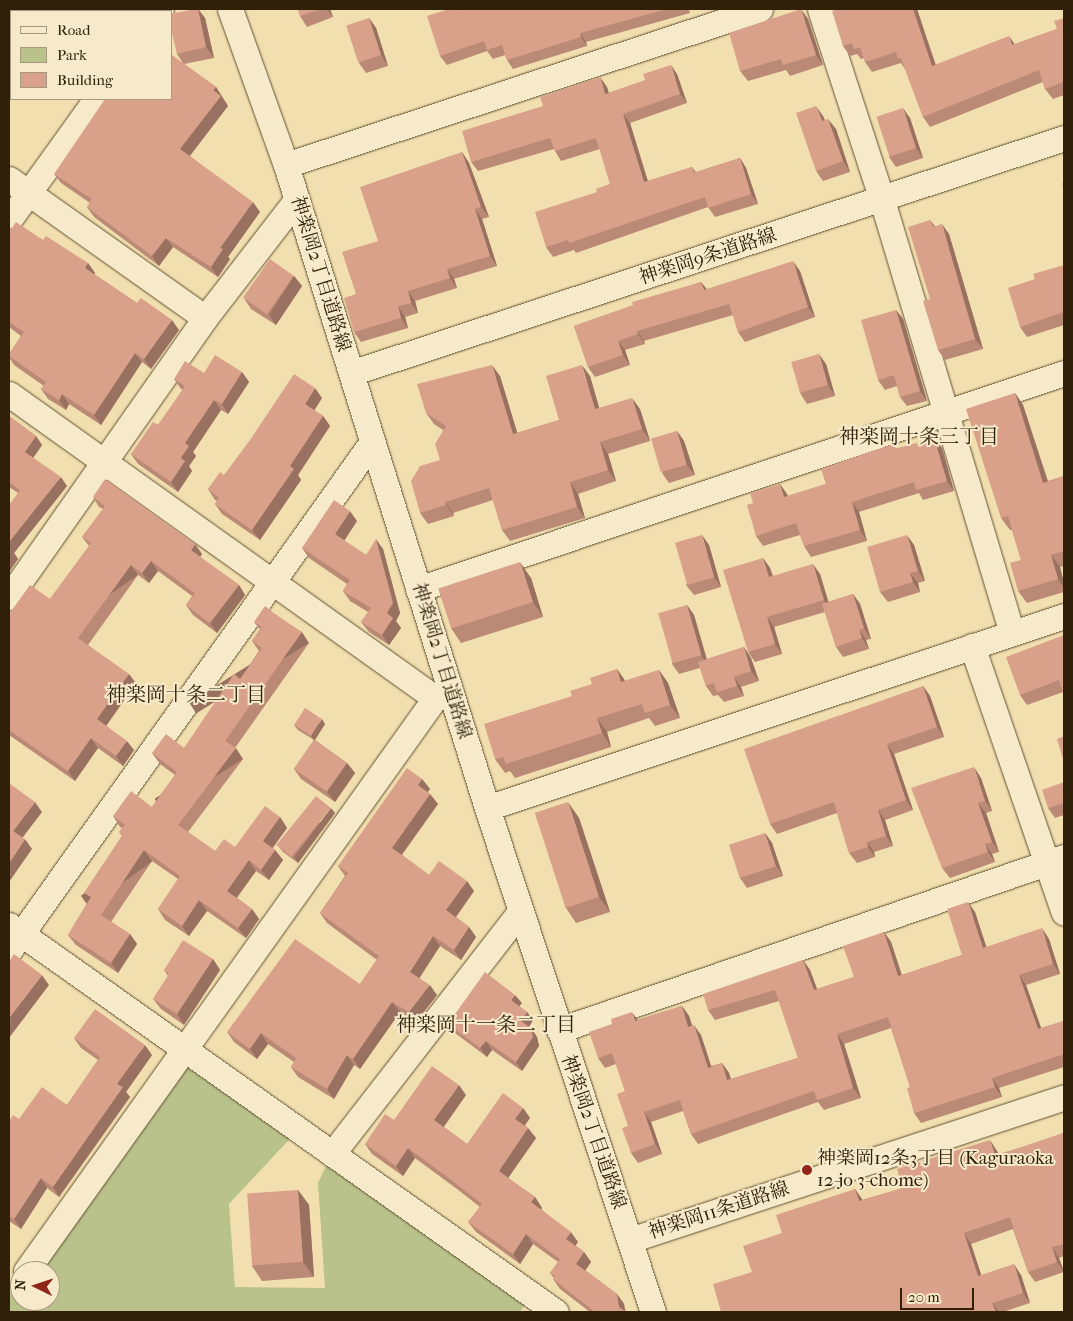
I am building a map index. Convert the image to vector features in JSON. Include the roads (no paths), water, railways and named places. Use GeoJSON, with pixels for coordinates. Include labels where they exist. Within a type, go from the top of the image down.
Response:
{"type":"FeatureCollection","features":[{"type":"Feature","properties":{"kind":"street","name":"神楽岡2丁目道路線"},"geometry":{"type":"LineString","coordinates":[[230,9],[286,165],[418,589],[443,695],[487,808],[653,1312]]}},
{"type":"Feature","properties":{"kind":"street"},"geometry":{"type":"LineString","coordinates":[[286,165],[760,9]]}},
{"type":"Feature","properties":{"kind":"street"},"geometry":{"type":"LineString","coordinates":[[820,9],[882,200],[1012,633]]}},
{"type":"Feature","properties":{"kind":"street"},"geometry":{"type":"LineString","coordinates":[[9,220],[19,186],[95,100]]}},
{"type":"Feature","properties":{"kind":"street","name":"神楽岡9条道路線"},"geometry":{"type":"LineString","coordinates":[[350,373],[882,200],[1064,138]]}},
{"type":"Feature","properties":{"kind":"street"},"geometry":{"type":"LineString","coordinates":[[19,186],[205,318]]}},
{"type":"Feature","properties":{"kind":"street"},"geometry":{"type":"LineString","coordinates":[[9,596],[205,318],[296,199]]}},
{"type":"Feature","properties":{"kind":"street"},"geometry":{"type":"LineString","coordinates":[[418,589],[1064,373]]}},
{"type":"Feature","properties":{"kind":"street"},"geometry":{"type":"LineString","coordinates":[[9,394],[272,580],[443,695],[33,1261]]}},
{"type":"Feature","properties":{"kind":"street"},"geometry":{"type":"LineString","coordinates":[[372,442],[13,936],[186,1049],[332,1154],[526,1303],[556,1312]]}},
{"type":"Feature","properties":{"kind":"street"},"geometry":{"type":"LineString","coordinates":[[487,808],[1064,616]]}},
{"type":"Feature","properties":{"kind":"street"},"geometry":{"type":"LineString","coordinates":[[972,646],[1056,859],[1064,913]]}},
{"type":"Feature","properties":{"kind":"street"},"geometry":{"type":"LineString","coordinates":[[559,1030],[1056,859]]}},
{"type":"Feature","properties":{"kind":"street"},"geometry":{"type":"LineString","coordinates":[[332,1154],[520,912]]}},
{"type":"Feature","properties":{"kind":"street","name":"神楽岡11条道路線"},"geometry":{"type":"LineString","coordinates":[[630,1240],[1064,1097]]}},
{"type":"Feature","properties":{"kind":"place","name":"神楽岡12条3丁目 (Kaguraoka 12-jo 3-chome)"},"geometry":{"type":"Point","coordinates":[807,1170]}},
{"type":"Feature","properties":{"kind":"district","name":"神楽岡十条三丁目"},"geometry":{"type":"Point","coordinates":[919,436]}},
{"type":"Feature","properties":{"kind":"district","name":"神楽岡十条二丁目"},"geometry":{"type":"Point","coordinates":[186,694]}},
{"type":"Feature","properties":{"kind":"district","name":"神楽岡十一条二丁目"},"geometry":{"type":"Point","coordinates":[486,1024]}}]}
